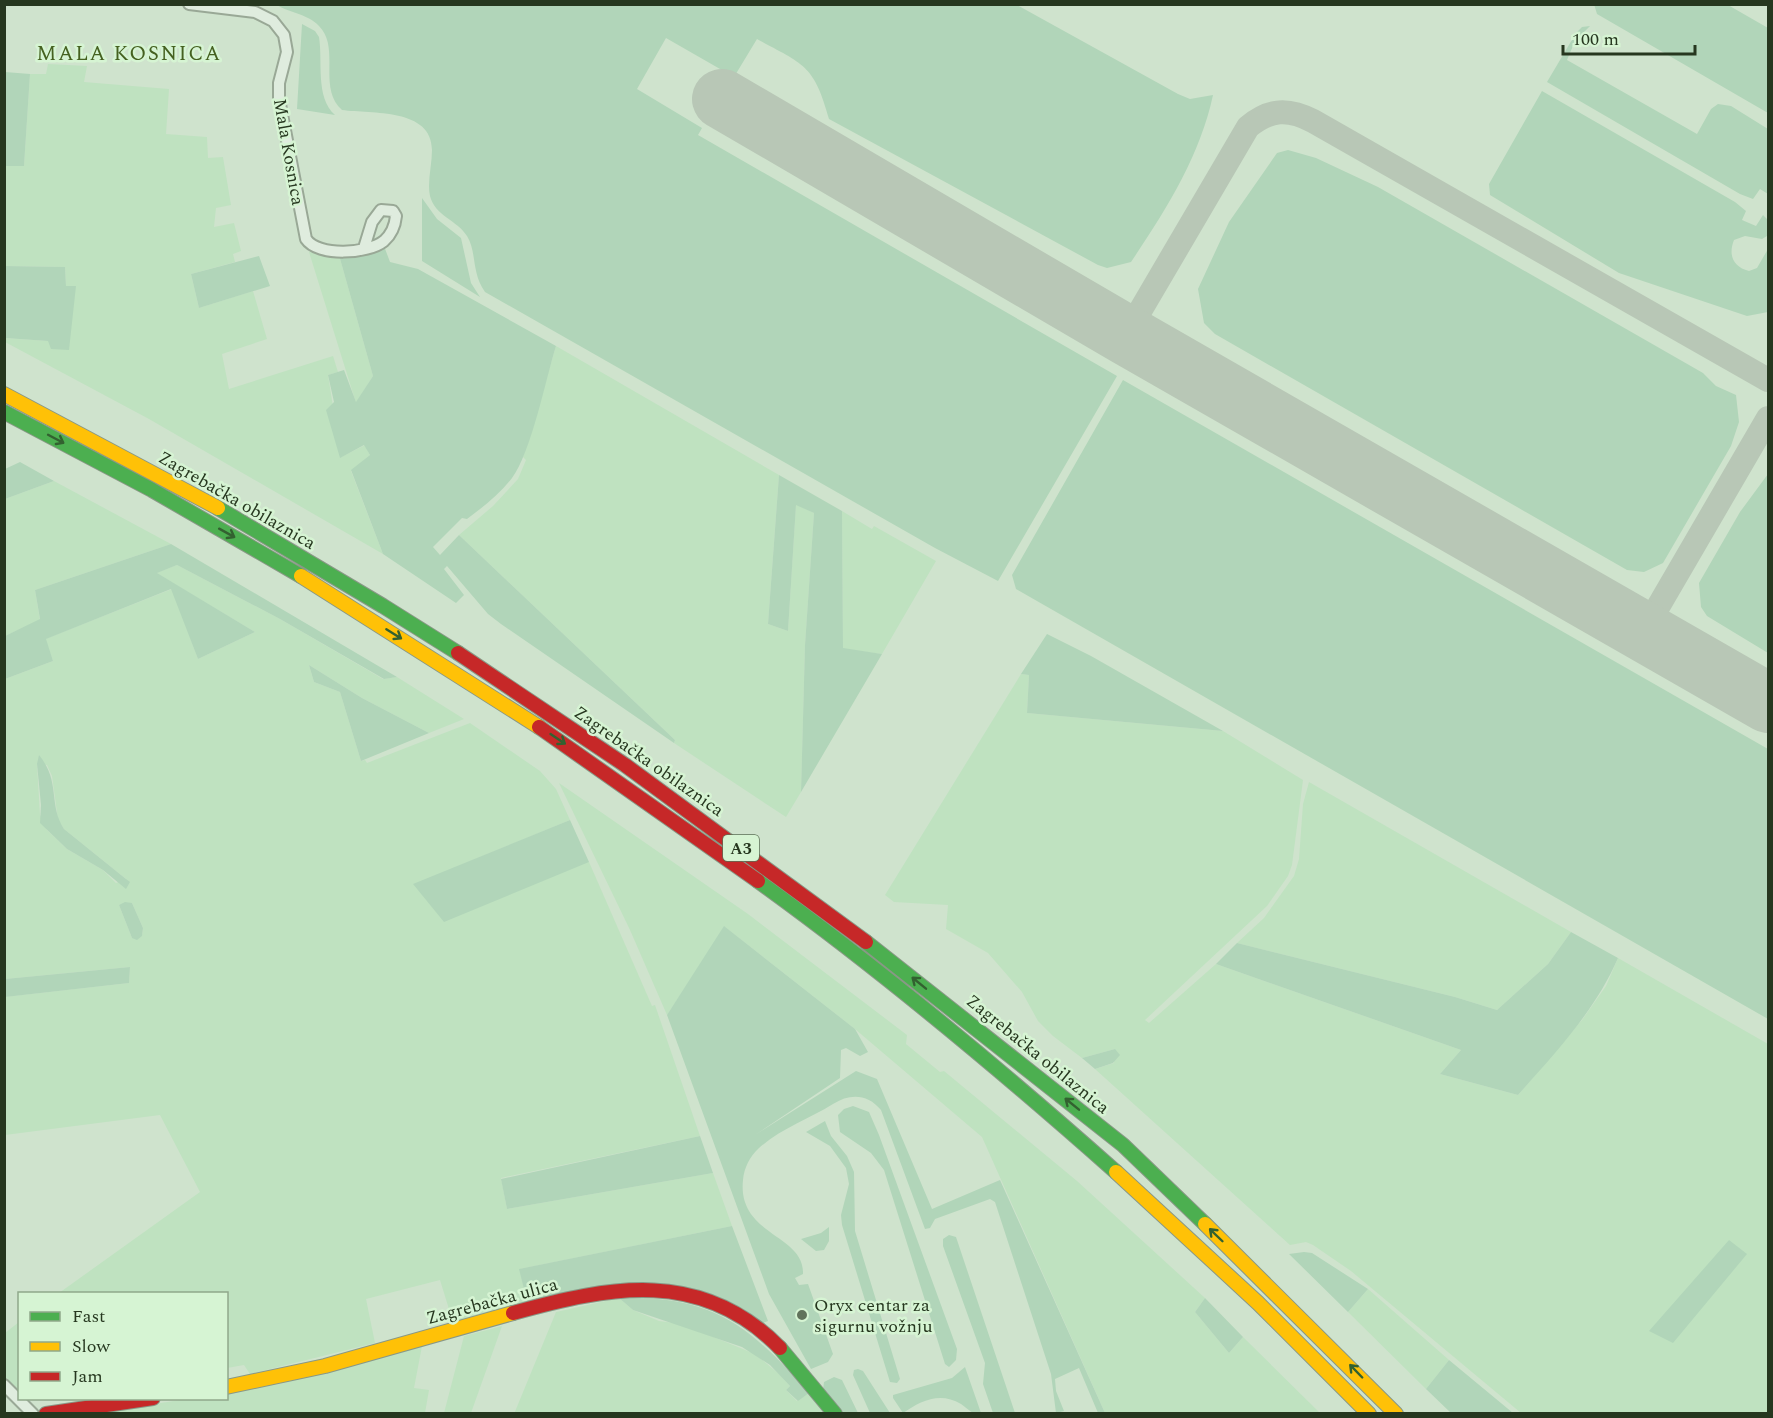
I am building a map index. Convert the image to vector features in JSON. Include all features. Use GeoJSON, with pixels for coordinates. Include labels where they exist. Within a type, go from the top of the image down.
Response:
{"type":"FeatureCollection","features":[{"type":"Feature","properties":{"kind":"main road","name":"Zagrebačka obilaznica"},"geometry":{"type":"LineString","coordinates":[[4,393],[283,545],[479,666],[593,742],[792,885],[1125,1147],[1323,1338],[1396,1413]]}},
{"type":"Feature","properties":{"kind":"main road","name":"Zagrebačka obilaznica"},"geometry":{"type":"LineString","coordinates":[[4,412],[276,560],[524,715],[687,828],[897,986],[1118,1171],[1313,1356],[1369,1413]]}},
{"type":"Feature","properties":{"kind":"main road","name":"Zagrebačka ulica"},"geometry":{"type":"LineString","coordinates":[[228,1387],[311,1370],[572,1298],[620,1290],[650,1289],[698,1297],[745,1318],[763,1333],[835,1413]]}},
{"type":"Feature","properties":{"kind":"main road"},"geometry":{"type":"LineString","coordinates":[[46,1413],[139,1400]]}},
{"type":"Feature","properties":{"kind":"street","name":"Mala Kosnica"},"geometry":{"type":"LineString","coordinates":[[189,4],[255,12],[279,27],[287,46],[279,83],[279,99],[306,239],[315,249],[326,252],[364,248]]}},
{"type":"Feature","properties":{"kind":"street"},"geometry":{"type":"LineString","coordinates":[[4,1385],[18,1399]]}},
{"type":"Feature","properties":{"kind":"street"},"geometry":{"type":"LineString","coordinates":[[20,1400],[33,1413]]}},
{"type":"Feature","properties":{"kind":"green space"},"geometry":{"type":"Polygon","coordinates":[[[1594,4],[1728,5],[1768,28],[1768,113],[1597,14],[1594,4]]]}},
{"type":"Feature","properties":{"kind":"green space"},"geometry":{"type":"Polygon","coordinates":[[[277,5],[1017,5],[1178,94],[1190,99],[1213,95],[1200,140],[1191,161],[1157,223],[1131,262],[1107,268],[829,119],[818,87],[805,68],[757,39],[734,77],[666,38],[637,89],[702,128],[698,135],[1117,376],[998,581],[935,548],[485,292],[478,277],[467,236],[436,208],[430,196],[432,150],[429,136],[422,127],[398,116],[342,110],[331,91],[328,45],[325,35],[315,22],[277,5]]]}},
{"type":"Feature","properties":{"kind":"green space"},"geometry":{"type":"Polygon","coordinates":[[[302,24],[315,31],[319,37],[322,89],[329,108],[335,115],[297,109],[302,24]]]}},
{"type":"Feature","properties":{"kind":"green space"},"geometry":{"type":"Polygon","coordinates":[[[1590,26],[1575,41],[1567,60],[1697,134],[1711,109],[1718,104],[1731,106],[1768,129],[1768,194],[1760,189],[1753,199],[1740,194],[1547,82],[1576,33],[1582,27],[1590,26]]]}},
{"type":"Feature","properties":{"kind":"green space"},"geometry":{"type":"Polygon","coordinates":[[[48,64],[87,66],[84,82],[169,89],[166,134],[207,137],[208,158],[223,157],[231,205],[216,208],[214,227],[234,223],[241,251],[233,254],[235,262],[191,274],[199,308],[253,291],[267,339],[222,354],[229,389],[333,356],[338,372],[328,375],[341,457],[365,445],[370,455],[351,471],[383,554],[149,419],[5,342],[4,338],[48,341],[75,286],[66,286],[65,267],[5,266],[5,166],[24,166],[30,74],[46,74],[48,64]]]}},
{"type":"Feature","properties":{"kind":"green space"},"geometry":{"type":"Polygon","coordinates":[[[5,72],[30,74],[24,166],[5,166],[5,72]]]}},
{"type":"Feature","properties":{"kind":"green space"},"geometry":{"type":"Polygon","coordinates":[[[1542,91],[1735,202],[1746,211],[1742,220],[1756,226],[1763,215],[1768,220],[1767,236],[1762,239],[1745,236],[1734,240],[1732,255],[1739,267],[1749,271],[1757,268],[1768,249],[1768,312],[1747,316],[1619,273],[1490,195],[1489,184],[1542,91]]]}},
{"type":"Feature","properties":{"kind":"green space"},"geometry":{"type":"Polygon","coordinates":[[[1288,150],[1316,158],[1378,187],[1703,373],[1716,386],[1736,395],[1739,422],[1731,446],[1663,563],[1644,572],[1627,570],[1215,334],[1204,323],[1198,289],[1229,222],[1277,153],[1288,150]]]}},
{"type":"Feature","properties":{"kind":"green space"},"geometry":{"type":"Polygon","coordinates":[[[422,198],[437,219],[461,238],[471,283],[480,297],[422,261],[422,198]]]}},
{"type":"Feature","properties":{"kind":"green space"},"geometry":{"type":"Polygon","coordinates":[[[384,246],[390,262],[418,269],[556,346],[532,434],[512,478],[485,505],[467,519],[462,518],[433,547],[440,555],[459,535],[675,740],[674,743],[488,614],[447,566],[444,569],[464,595],[456,603],[383,554],[351,470],[370,455],[364,445],[340,458],[326,410],[334,402],[328,375],[344,370],[356,402],[373,376],[339,255],[384,246]]]}},
{"type":"Feature","properties":{"kind":"green space"},"geometry":{"type":"Polygon","coordinates":[[[309,252],[339,255],[373,376],[356,403],[309,252]]]}},
{"type":"Feature","properties":{"kind":"green space"},"geometry":{"type":"Polygon","coordinates":[[[259,256],[270,286],[199,308],[191,274],[259,256]]]}},
{"type":"Feature","properties":{"kind":"green space"},"geometry":{"type":"Polygon","coordinates":[[[5,266],[65,267],[66,286],[76,286],[69,350],[51,349],[48,341],[5,338],[5,266]]]}},
{"type":"Feature","properties":{"kind":"green space"},"geometry":{"type":"Polygon","coordinates":[[[556,346],[779,475],[768,624],[788,631],[796,504],[814,513],[805,645],[801,792],[786,817],[674,743],[675,740],[459,535],[493,506],[518,479],[526,460],[523,457],[556,346]]]}},
{"type":"Feature","properties":{"kind":"green space"},"geometry":{"type":"Polygon","coordinates":[[[1123,380],[1768,749],[1768,1019],[1016,589],[1012,575],[1123,380]]]}},
{"type":"Feature","properties":{"kind":"green space"},"geometry":{"type":"Polygon","coordinates":[[[20,462],[54,481],[5,499],[5,469],[20,462]]]}},
{"type":"Feature","properties":{"kind":"green space"},"geometry":{"type":"Polygon","coordinates":[[[1768,474],[1768,653],[1707,616],[1701,607],[1699,583],[1740,512],[1768,474]]]}},
{"type":"Feature","properties":{"kind":"green space"},"geometry":{"type":"Polygon","coordinates":[[[779,475],[842,511],[843,648],[882,654],[801,792],[805,645],[814,513],[796,505],[788,631],[768,624],[779,475]]]}},
{"type":"Feature","properties":{"kind":"green space"},"geometry":{"type":"Polygon","coordinates":[[[54,481],[171,544],[35,590],[40,620],[5,636],[5,499],[54,481]]]}},
{"type":"Feature","properties":{"kind":"green space"},"geometry":{"type":"Polygon","coordinates":[[[842,511],[872,529],[874,526],[936,561],[882,654],[843,649],[842,511]]]}},
{"type":"Feature","properties":{"kind":"green space"},"geometry":{"type":"Polygon","coordinates":[[[171,544],[397,677],[384,679],[280,619],[177,565],[157,573],[255,632],[198,659],[171,589],[46,639],[53,661],[5,679],[5,636],[40,619],[35,590],[171,544]]]}},
{"type":"Feature","properties":{"kind":"green space"},"geometry":{"type":"Polygon","coordinates":[[[177,565],[280,619],[383,679],[397,677],[464,719],[429,733],[362,698],[309,665],[314,682],[340,692],[361,761],[365,760],[367,763],[470,723],[540,771],[556,789],[570,820],[413,885],[589,862],[652,1006],[655,1005],[700,1136],[501,1178],[507,1209],[713,1173],[732,1226],[520,1269],[527,1301],[453,1322],[440,1280],[366,1299],[375,1343],[250,1374],[244,1365],[228,1368],[228,1292],[60,1292],[200,1192],[160,1115],[5,1135],[4,997],[129,983],[130,967],[5,979],[5,679],[53,661],[45,639],[172,589],[198,659],[255,632],[156,573],[177,565]],[[37,764],[40,815],[47,830],[67,849],[103,870],[116,883],[126,879],[64,829],[58,820],[52,776],[47,765],[37,764]],[[132,903],[119,905],[132,938],[142,936],[143,928],[132,903]]]}},
{"type":"Feature","properties":{"kind":"green space"},"geometry":{"type":"Polygon","coordinates":[[[1047,634],[1091,656],[1223,731],[1027,713],[1029,675],[1021,674],[1047,634]]]}},
{"type":"Feature","properties":{"kind":"green space"},"geometry":{"type":"Polygon","coordinates":[[[309,665],[362,698],[429,733],[361,761],[340,692],[314,682],[309,665]]]}},
{"type":"Feature","properties":{"kind":"green space"},"geometry":{"type":"Polygon","coordinates":[[[1021,674],[1029,675],[1027,713],[1223,731],[1303,780],[1292,865],[1288,876],[1267,906],[1145,1020],[1149,1023],[1216,964],[1461,1050],[1440,1074],[1518,1095],[1582,1020],[1606,986],[1618,958],[1768,1044],[1768,1413],[1521,1413],[1351,1271],[1306,1242],[1290,1245],[1095,1069],[1114,1063],[1115,1049],[1082,1058],[1053,1036],[1038,1021],[1022,992],[988,953],[946,929],[948,905],[894,902],[885,895],[1021,674]]]}},
{"type":"Feature","properties":{"kind":"green space"},"geometry":{"type":"Polygon","coordinates":[[[39,755],[50,774],[56,811],[64,829],[130,882],[126,889],[103,870],[67,849],[40,823],[41,805],[37,764],[39,755]]]}},
{"type":"Feature","properties":{"kind":"green space"},"geometry":{"type":"Polygon","coordinates":[[[1309,782],[1571,932],[1548,964],[1497,1010],[1455,997],[1237,943],[1264,918],[1294,876],[1299,859],[1303,804],[1309,782]]]}},
{"type":"Feature","properties":{"kind":"green space"},"geometry":{"type":"Polygon","coordinates":[[[559,783],[748,914],[907,1035],[906,1044],[940,1072],[944,1071],[1077,1181],[1205,1298],[1195,1312],[1229,1353],[1243,1337],[1320,1413],[1105,1413],[982,1137],[855,1029],[725,927],[667,1015],[630,930],[559,783]]]}},
{"type":"Feature","properties":{"kind":"green space"},"geometry":{"type":"Polygon","coordinates":[[[570,820],[589,862],[444,922],[413,884],[570,820]]]}},
{"type":"Feature","properties":{"kind":"green space"},"geometry":{"type":"Polygon","coordinates":[[[125,902],[132,903],[143,928],[142,936],[137,940],[132,938],[119,905],[125,902]]]}},
{"type":"Feature","properties":{"kind":"green space"},"geometry":{"type":"Polygon","coordinates":[[[724,926],[855,1029],[868,1052],[860,1056],[846,1048],[841,1050],[840,1078],[755,1135],[856,1071],[877,1079],[932,1209],[1000,1180],[1105,1413],[1098,1413],[1079,1368],[1055,1379],[1056,1391],[1064,1411],[1056,1413],[1051,1374],[995,1202],[990,1199],[935,1219],[930,1228],[925,1229],[881,1110],[865,1098],[852,1097],[839,1100],[767,1141],[753,1155],[746,1167],[743,1180],[744,1198],[750,1213],[760,1224],[794,1250],[801,1261],[803,1274],[795,1278],[799,1285],[808,1284],[833,1354],[828,1362],[811,1369],[769,1294],[667,1015],[724,926]]]}},
{"type":"Feature","properties":{"kind":"green space"},"geometry":{"type":"Polygon","coordinates":[[[1571,932],[1618,958],[1598,996],[1586,1013],[1518,1095],[1440,1074],[1461,1050],[1216,964],[1237,943],[1455,997],[1497,1010],[1548,964],[1571,932]]]}},
{"type":"Feature","properties":{"kind":"green space"},"geometry":{"type":"Polygon","coordinates":[[[130,967],[129,983],[5,997],[5,979],[130,967]]]}},
{"type":"Feature","properties":{"kind":"green space"},"geometry":{"type":"Polygon","coordinates":[[[1115,1049],[1120,1055],[1113,1063],[1095,1069],[1082,1058],[1115,1049]]]}},
{"type":"Feature","properties":{"kind":"green space"},"geometry":{"type":"Polygon","coordinates":[[[853,1106],[869,1112],[879,1135],[957,1349],[956,1360],[949,1367],[945,1364],[884,1170],[871,1153],[840,1132],[838,1115],[844,1109],[853,1106]]]}},
{"type":"Feature","properties":{"kind":"green space"},"geometry":{"type":"Polygon","coordinates":[[[825,1121],[831,1136],[847,1156],[854,1172],[855,1231],[900,1379],[897,1383],[890,1382],[842,1225],[841,1215],[849,1184],[846,1168],[830,1146],[806,1132],[825,1121]]]}},
{"type":"Feature","properties":{"kind":"green space"},"geometry":{"type":"Polygon","coordinates":[[[700,1136],[713,1173],[507,1209],[501,1179],[700,1136]]]}},
{"type":"Feature","properties":{"kind":"green space"},"geometry":{"type":"Polygon","coordinates":[[[732,1226],[768,1321],[763,1323],[735,1304],[707,1292],[678,1286],[619,1285],[527,1301],[519,1269],[732,1226]]]}},
{"type":"Feature","properties":{"kind":"green space"},"geometry":{"type":"Polygon","coordinates":[[[829,1227],[829,1241],[824,1250],[816,1251],[801,1239],[821,1233],[829,1227]]]}},
{"type":"Feature","properties":{"kind":"green space"},"geometry":{"type":"Polygon","coordinates":[[[949,1235],[956,1237],[1015,1413],[993,1413],[983,1384],[985,1363],[943,1246],[943,1239],[949,1235]]]}},
{"type":"Feature","properties":{"kind":"green space"},"geometry":{"type":"Polygon","coordinates":[[[1729,1240],[1747,1254],[1673,1343],[1649,1331],[1729,1240]]]}},
{"type":"Feature","properties":{"kind":"green space"},"geometry":{"type":"Polygon","coordinates":[[[1312,1253],[1368,1289],[1348,1312],[1289,1254],[1312,1253]]]}},
{"type":"Feature","properties":{"kind":"green space"},"geometry":{"type":"Polygon","coordinates":[[[1368,1289],[1449,1360],[1426,1389],[1348,1312],[1368,1289]]]}},
{"type":"Feature","properties":{"kind":"green space"},"geometry":{"type":"Polygon","coordinates":[[[619,1298],[633,1310],[659,1321],[682,1324],[755,1354],[790,1386],[786,1390],[797,1401],[809,1393],[825,1413],[514,1414],[556,1312],[619,1298]]]}},
{"type":"Feature","properties":{"kind":"green space"},"geometry":{"type":"Polygon","coordinates":[[[619,1298],[652,1298],[680,1302],[705,1309],[727,1319],[768,1349],[809,1393],[798,1401],[786,1390],[790,1386],[770,1365],[742,1347],[633,1310],[619,1298]]]}},
{"type":"Feature","properties":{"kind":"green space"},"geometry":{"type":"Polygon","coordinates":[[[1205,1298],[1243,1337],[1229,1353],[1195,1312],[1205,1298]]]}},
{"type":"Feature","properties":{"kind":"green space"},"geometry":{"type":"Polygon","coordinates":[[[18,1323],[18,1391],[4,1377],[5,1333],[18,1323]]]}},
{"type":"Feature","properties":{"kind":"green space"},"geometry":{"type":"Polygon","coordinates":[[[502,1326],[471,1413],[444,1413],[464,1336],[502,1326]]]}},
{"type":"Feature","properties":{"kind":"green space"},"geometry":{"type":"Polygon","coordinates":[[[422,1346],[414,1388],[429,1390],[425,1413],[92,1414],[180,1400],[228,1400],[228,1393],[280,1384],[422,1346]]]}},
{"type":"Feature","properties":{"kind":"green space"},"geometry":{"type":"Polygon","coordinates":[[[1449,1360],[1513,1413],[1451,1413],[1426,1389],[1449,1360]]]}},
{"type":"Feature","properties":{"kind":"green space"},"geometry":{"type":"Polygon","coordinates":[[[965,1367],[981,1413],[972,1412],[953,1400],[938,1398],[923,1401],[903,1413],[893,1398],[893,1395],[952,1378],[965,1367]]]}},
{"type":"Feature","properties":{"kind":"green space"},"geometry":{"type":"Polygon","coordinates":[[[854,1370],[863,1371],[890,1413],[870,1413],[853,1375],[854,1370]]]}},
{"type":"Feature","properties":{"kind":"green space"},"geometry":{"type":"Polygon","coordinates":[[[834,1377],[842,1380],[858,1413],[841,1413],[823,1390],[824,1382],[834,1377]]]}},
{"type":"Feature","properties":{"kind":"taxiway"},"geometry":{"type":"LineString","coordinates":[[1126,335],[1248,127],[1264,117],[1287,112],[1313,121],[1768,380]]}},
{"type":"Feature","properties":{"kind":"taxiway"},"geometry":{"type":"LineString","coordinates":[[1644,631],[1768,418]]}},
{"type":"Feature","properties":{"kind":"runway"},"geometry":{"type":"LineString","coordinates":[[722,99],[1126,335],[1768,703]]}},
{"type":"Feature","properties":{"kind":"traffic: fast"},"geometry":{"type":"LineString","coordinates":[[4,412],[152,490],[301,576]]}},
{"type":"Feature","properties":{"kind":"traffic: fast"},"geometry":{"type":"LineString","coordinates":[[218,508],[458,653]]}},
{"type":"Feature","properties":{"kind":"traffic: fast"},"geometry":{"type":"LineString","coordinates":[[758,881],[941,1022],[1116,1172]]}},
{"type":"Feature","properties":{"kind":"traffic: fast"},"geometry":{"type":"LineString","coordinates":[[866,942],[1123,1145],[1205,1224]]}},
{"type":"Feature","properties":{"kind":"traffic: fast"},"geometry":{"type":"LineString","coordinates":[[780,1348],[835,1414]]}},
{"type":"Feature","properties":{"kind":"traffic: slow"},"geometry":{"type":"LineString","coordinates":[[4,394],[218,508]]}},
{"type":"Feature","properties":{"kind":"traffic: slow"},"geometry":{"type":"LineString","coordinates":[[301,576],[539,727]]}},
{"type":"Feature","properties":{"kind":"traffic: slow"},"geometry":{"type":"LineString","coordinates":[[1116,1172],[1258,1303],[1369,1414]]}},
{"type":"Feature","properties":{"kind":"traffic: slow"},"geometry":{"type":"LineString","coordinates":[[1205,1224],[1396,1414]]}},
{"type":"Feature","properties":{"kind":"traffic: slow"},"geometry":{"type":"LineString","coordinates":[[228,1387],[325,1366],[513,1313]]}},
{"type":"Feature","properties":{"kind":"traffic: jam"},"geometry":{"type":"LineString","coordinates":[[458,653],[625,765],[866,942]]}},
{"type":"Feature","properties":{"kind":"traffic: jam"},"geometry":{"type":"LineString","coordinates":[[539,727],[758,881]]}},
{"type":"Feature","properties":{"kind":"traffic: jam"},"geometry":{"type":"LineString","coordinates":[[513,1313],[585,1296],[620,1291],[654,1290],[687,1295],[719,1305],[750,1322],[780,1348]]}},
{"type":"Feature","properties":{"kind":"traffic: jam"},"geometry":{"type":"LineString","coordinates":[[46,1414],[140,1400]]}},
{"type":"Feature","properties":{"kind":"place","name":"Oryx centar za sigurnu vožnju"},"geometry":{"type":"Point","coordinates":[802,1315]}},
{"type":"Feature","properties":{"kind":"district","name":"MALA KOSNICA"},"geometry":{"type":"Point","coordinates":[129,53]}}]}
